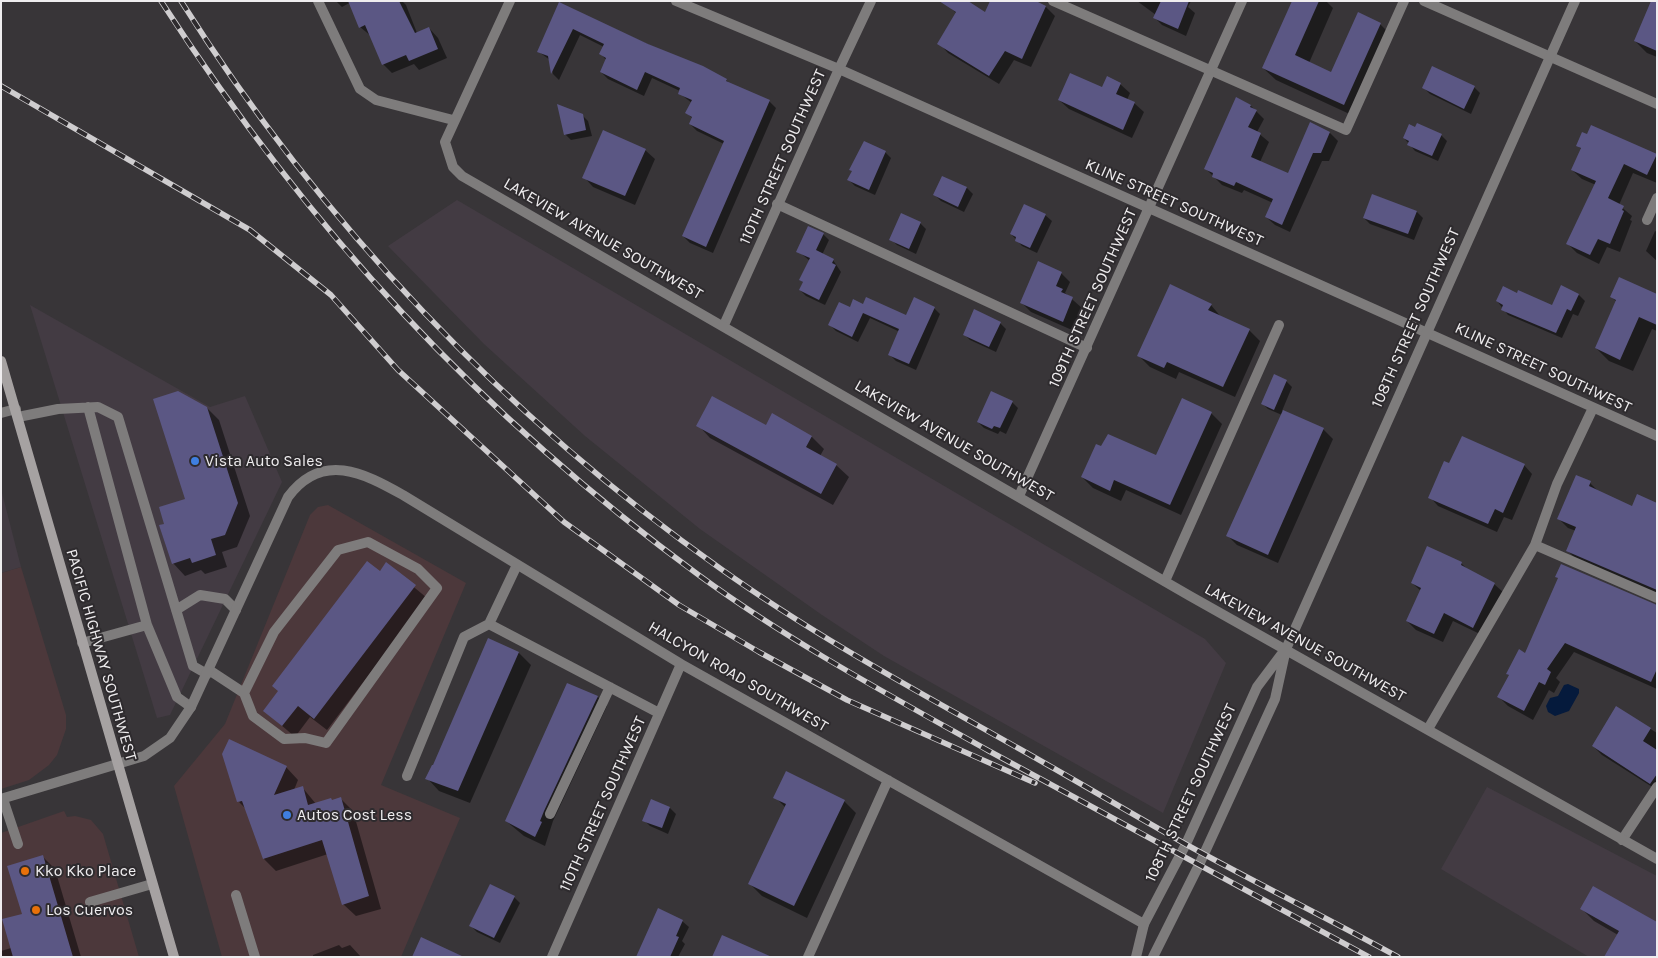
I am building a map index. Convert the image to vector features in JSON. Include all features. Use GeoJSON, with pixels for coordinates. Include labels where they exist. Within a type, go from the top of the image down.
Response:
{"type":"FeatureCollection","features":[{"type":"Feature","properties":{"kind":"main road","name":"PACIFIC HIGHWAY SOUTHWEST"},"geometry":{"type":"LineString","coordinates":[[1,361],[174,957]]}},
{"type":"Feature","properties":{"kind":"street"},"geometry":{"type":"LineString","coordinates":[[318,1],[360,89],[376,100],[453,120]]}},
{"type":"Feature","properties":{"kind":"street","name":"LAKEVIEW AVENUE SOUTHWEST"},"geometry":{"type":"LineString","coordinates":[[510,1],[453,120],[445,142],[453,167],[462,176],[1165,581],[1657,859]]}},
{"type":"Feature","properties":{"kind":"street","name":"KLINE STREET SOUTHWEST"},"geometry":{"type":"LineString","coordinates":[[676,1],[839,69],[1657,436]]}},
{"type":"Feature","properties":{"kind":"street","name":"110TH STREET SOUTHWEST"},"geometry":{"type":"LineString","coordinates":[[724,326],[839,69],[872,1]]}},
{"type":"Feature","properties":{"kind":"street"},"geometry":{"type":"LineString","coordinates":[[1053,1],[1346,130],[1404,1]]}},
{"type":"Feature","properties":{"kind":"street","name":"109TH STREET SOUTHWEST"},"geometry":{"type":"LineString","coordinates":[[1019,496],[1150,209],[1242,1]]}},
{"type":"Feature","properties":{"kind":"street"},"geometry":{"type":"LineString","coordinates":[[1424,1],[1657,104]]}},
{"type":"Feature","properties":{"kind":"street","name":"108TH STREET SOUTHWEST"},"geometry":{"type":"LineString","coordinates":[[1154,957],[1199,865],[1274,699],[1286,649],[1426,331],[1575,1]]}},
{"type":"Feature","properties":{"kind":"street"},"geometry":{"type":"LineString","coordinates":[[1647,220],[1657,198]]}},
{"type":"Feature","properties":{"kind":"street"},"geometry":{"type":"LineString","coordinates":[[778,204],[1087,348]]}},
{"type":"Feature","properties":{"kind":"street"},"geometry":{"type":"LineString","coordinates":[[1165,581],[1279,324]]}},
{"type":"Feature","properties":{"kind":"street"},"geometry":{"type":"LineString","coordinates":[[88,407],[147,625],[177,697],[191,707]]}},
{"type":"Feature","properties":{"kind":"street"},"geometry":{"type":"LineString","coordinates":[[1,413],[98,407],[118,418],[193,666],[208,672],[244,693],[253,716],[284,739],[306,738],[326,744],[437,588],[418,569],[368,542],[338,550],[274,632],[244,693]]}},
{"type":"Feature","properties":{"kind":"street"},"geometry":{"type":"LineString","coordinates":[[1428,729],[1535,545],[1557,484],[1592,408]]}},
{"type":"Feature","properties":{"kind":"street","name":"HALCYON ROAD SOUTHWEST"},"geometry":{"type":"LineString","coordinates":[[236,610],[288,497],[299,485],[329,470],[342,469],[372,478],[681,664],[1144,924]]}},
{"type":"Feature","properties":{"kind":"street"},"geometry":{"type":"LineString","coordinates":[[1535,545],[1657,598]]}},
{"type":"Feature","properties":{"kind":"street"},"geometry":{"type":"LineString","coordinates":[[407,776],[464,637],[489,624],[517,564]]}},
{"type":"Feature","properties":{"kind":"street"},"geometry":{"type":"LineString","coordinates":[[18,844],[2,799],[138,759],[164,744],[179,726],[191,707],[236,610],[225,599],[200,595],[176,610]]}},
{"type":"Feature","properties":{"kind":"street"},"geometry":{"type":"LineString","coordinates":[[489,624],[659,713]]}},
{"type":"Feature","properties":{"kind":"street"},"geometry":{"type":"LineString","coordinates":[[82,643],[147,625]]}},
{"type":"Feature","properties":{"kind":"street","name":"108TH STREET SOUTHWEST"},"geometry":{"type":"LineString","coordinates":[[1136,957],[1144,924],[1186,844],[1258,687],[1286,649]]}},
{"type":"Feature","properties":{"kind":"street","name":"110TH STREET SOUTHWEST"},"geometry":{"type":"LineString","coordinates":[[552,957],[681,664]]}},
{"type":"Feature","properties":{"kind":"street"},"geometry":{"type":"LineString","coordinates":[[550,814],[610,687]]}},
{"type":"Feature","properties":{"kind":"street"},"geometry":{"type":"LineString","coordinates":[[808,957],[888,780]]}},
{"type":"Feature","properties":{"kind":"street"},"geometry":{"type":"LineString","coordinates":[[1622,840],[1657,787]]}},
{"type":"Feature","properties":{"kind":"street"},"geometry":{"type":"LineString","coordinates":[[90,902],[152,884]]}},
{"type":"Feature","properties":{"kind":"street"},"geometry":{"type":"LineString","coordinates":[[236,895],[255,957]]}},
{"type":"Feature","properties":{"kind":"shaded area"},"geometry":{"type":"Polygon","coordinates":[[[457,200],[1205,639],[1226,663],[1163,813],[884,656],[700,529],[585,436],[484,344],[388,246],[457,200]]]}},
{"type":"Feature","properties":{"kind":"shaded area"},"geometry":{"type":"Polygon","coordinates":[[[30,305],[210,407],[245,396],[282,482],[170,715],[157,718],[30,305]]]}},
{"type":"Feature","properties":{"kind":"shaded area"},"geometry":{"type":"Polygon","coordinates":[[[1,489],[21,567],[1,573],[1,489]]]}},
{"type":"Feature","properties":{"kind":"shaded area"},"geometry":{"type":"Polygon","coordinates":[[[328,505],[466,583],[381,785],[460,818],[401,957],[222,957],[174,786],[225,724],[310,515],[318,507],[328,505]]]}},
{"type":"Feature","properties":{"kind":"shaded area"},"geometry":{"type":"Polygon","coordinates":[[[21,567],[66,715],[66,729],[57,755],[49,765],[29,780],[1,789],[1,573],[21,567]]]}},
{"type":"Feature","properties":{"kind":"shaded area"},"geometry":{"type":"Polygon","coordinates":[[[1487,787],[1657,876],[1657,957],[1589,957],[1441,869],[1487,787]]]}},
{"type":"Feature","properties":{"kind":"shaded area"},"geometry":{"type":"Polygon","coordinates":[[[64,811],[67,817],[75,816],[91,820],[103,834],[139,957],[1,957],[1,833],[64,811]]]}},
{"type":"Feature","properties":{"kind":"water"},"geometry":{"type":"Polygon","coordinates":[[[1568,684],[1579,689],[1579,693],[1569,711],[1555,716],[1548,712],[1546,706],[1550,698],[1558,696],[1564,685],[1568,684]]]}},
{"type":"Feature","properties":{"kind":"building"},"geometry":{"type":"Polygon","coordinates":[[[348,1],[399,1],[415,33],[429,27],[438,49],[409,61],[406,55],[382,65],[365,25],[359,28],[348,1]]]}},
{"type":"Feature","properties":{"kind":"building"},"geometry":{"type":"Polygon","coordinates":[[[939,1],[968,1],[985,12],[990,1],[1036,1],[1046,6],[1022,59],[1005,51],[989,76],[937,44],[956,12],[939,1]]]}},
{"type":"Feature","properties":{"kind":"building"},"geometry":{"type":"Polygon","coordinates":[[[1161,1],[1189,1],[1178,29],[1153,18],[1161,1]]]}},
{"type":"Feature","properties":{"kind":"building"},"geometry":{"type":"Polygon","coordinates":[[[1292,1],[1319,1],[1295,55],[1331,72],[1358,12],[1381,23],[1344,105],[1262,68],[1292,1]]]}},
{"type":"Feature","properties":{"kind":"building"},"geometry":{"type":"Polygon","coordinates":[[[1651,1],[1657,1],[1657,51],[1634,41],[1651,1]]]}},
{"type":"Feature","properties":{"kind":"building"},"geometry":{"type":"Polygon","coordinates":[[[559,2],[648,44],[703,66],[727,79],[726,81],[770,100],[706,247],[682,236],[724,141],[689,124],[692,117],[685,113],[692,100],[678,94],[680,88],[645,72],[637,90],[600,72],[606,58],[599,54],[604,44],[573,29],[551,74],[548,56],[537,52],[559,2]]]}},
{"type":"Feature","properties":{"kind":"building"},"geometry":{"type":"Polygon","coordinates":[[[1432,66],[1475,86],[1464,109],[1422,88],[1432,66]]]}},
{"type":"Feature","properties":{"kind":"building"},"geometry":{"type":"Polygon","coordinates":[[[1070,73],[1102,87],[1107,76],[1121,83],[1116,94],[1135,102],[1123,130],[1058,100],[1070,73]]]}},
{"type":"Feature","properties":{"kind":"building"},"geometry":{"type":"Polygon","coordinates":[[[1236,97],[1257,110],[1248,127],[1261,133],[1251,157],[1288,173],[1310,122],[1330,132],[1321,153],[1313,153],[1282,225],[1265,217],[1273,199],[1236,182],[1234,186],[1212,177],[1213,173],[1204,169],[1236,97]]]}},
{"type":"Feature","properties":{"kind":"building"},"geometry":{"type":"Polygon","coordinates":[[[557,104],[583,114],[586,130],[564,135],[557,104]]]}},
{"type":"Feature","properties":{"kind":"building"},"geometry":{"type":"Polygon","coordinates":[[[1417,123],[1442,134],[1432,156],[1407,145],[1409,141],[1403,138],[1409,124],[1415,127],[1417,123]]]}},
{"type":"Feature","properties":{"kind":"building"},"geometry":{"type":"Polygon","coordinates":[[[1591,125],[1657,154],[1647,175],[1624,164],[1608,198],[1624,206],[1622,210],[1624,211],[1610,244],[1598,239],[1590,255],[1566,244],[1596,181],[1571,170],[1581,148],[1576,146],[1582,132],[1587,134],[1591,125]]]}},
{"type":"Feature","properties":{"kind":"building"},"geometry":{"type":"Polygon","coordinates":[[[603,130],[646,149],[625,196],[582,178],[603,130]]]}},
{"type":"Feature","properties":{"kind":"building"},"geometry":{"type":"Polygon","coordinates":[[[864,141],[886,151],[869,190],[847,180],[852,171],[849,170],[864,141]]]}},
{"type":"Feature","properties":{"kind":"building"},"geometry":{"type":"Polygon","coordinates":[[[942,176],[967,187],[958,207],[933,195],[942,176]]]}},
{"type":"Feature","properties":{"kind":"building"},"geometry":{"type":"Polygon","coordinates":[[[1372,194],[1417,211],[1408,234],[1363,218],[1372,194]]]}},
{"type":"Feature","properties":{"kind":"building"},"geometry":{"type":"Polygon","coordinates":[[[1024,204],[1046,214],[1030,248],[1015,241],[1016,237],[1010,234],[1024,204]]]}},
{"type":"Feature","properties":{"kind":"building"},"geometry":{"type":"Polygon","coordinates":[[[901,213],[921,222],[909,249],[889,240],[901,213]]]}},
{"type":"Feature","properties":{"kind":"building"},"geometry":{"type":"Polygon","coordinates":[[[808,226],[824,233],[816,250],[834,259],[832,263],[836,265],[819,300],[799,290],[803,282],[799,280],[810,258],[796,252],[808,226]]]}},
{"type":"Feature","properties":{"kind":"building"},"geometry":{"type":"Polygon","coordinates":[[[1038,261],[1062,272],[1056,286],[1063,289],[1061,292],[1073,297],[1063,322],[1020,303],[1038,261]]]}},
{"type":"Feature","properties":{"kind":"building"},"geometry":{"type":"Polygon","coordinates":[[[1619,277],[1657,294],[1657,325],[1639,317],[1620,360],[1595,348],[1616,300],[1610,297],[1619,277]]]}},
{"type":"Feature","properties":{"kind":"building"},"geometry":{"type":"Polygon","coordinates":[[[1170,284],[1212,304],[1208,310],[1250,329],[1223,387],[1167,362],[1164,368],[1137,356],[1170,284]]]}},
{"type":"Feature","properties":{"kind":"building"},"geometry":{"type":"Polygon","coordinates":[[[1561,285],[1579,294],[1571,311],[1567,309],[1556,333],[1501,310],[1503,305],[1496,301],[1503,286],[1517,293],[1518,290],[1552,305],[1561,285]]]}},
{"type":"Feature","properties":{"kind":"building"},"geometry":{"type":"Polygon","coordinates":[[[866,297],[906,315],[914,297],[935,307],[909,364],[888,355],[899,329],[863,313],[852,337],[828,325],[839,302],[850,307],[853,299],[863,304],[866,297]]]}},
{"type":"Feature","properties":{"kind":"building"},"geometry":{"type":"Polygon","coordinates":[[[974,309],[1001,322],[989,347],[963,335],[974,309]]]}},
{"type":"Feature","properties":{"kind":"building"},"geometry":{"type":"Polygon","coordinates":[[[1274,374],[1287,380],[1274,410],[1261,404],[1274,374]]]}},
{"type":"Feature","properties":{"kind":"building"},"geometry":{"type":"Polygon","coordinates":[[[178,391],[207,407],[238,503],[225,535],[211,539],[216,555],[192,563],[190,558],[172,564],[159,525],[164,524],[159,507],[185,499],[153,399],[178,391]]]}},
{"type":"Feature","properties":{"kind":"building"},"geometry":{"type":"Polygon","coordinates":[[[991,391],[1013,401],[1000,428],[994,426],[992,429],[977,422],[991,391]]]}},
{"type":"Feature","properties":{"kind":"building"},"geometry":{"type":"Polygon","coordinates":[[[712,396],[766,425],[772,413],[812,436],[806,447],[837,464],[821,494],[696,426],[712,396]]]}},
{"type":"Feature","properties":{"kind":"building"},"geometry":{"type":"Polygon","coordinates":[[[1182,398],[1212,412],[1170,505],[1114,480],[1110,491],[1081,477],[1096,444],[1101,446],[1108,434],[1156,455],[1182,398]]]}},
{"type":"Feature","properties":{"kind":"building"},"geometry":{"type":"Polygon","coordinates":[[[1283,410],[1324,428],[1268,555],[1226,536],[1283,410]]]}},
{"type":"Feature","properties":{"kind":"building"},"geometry":{"type":"Polygon","coordinates":[[[1462,436],[1525,464],[1503,513],[1495,509],[1488,524],[1428,498],[1444,461],[1449,463],[1462,436]]]}},
{"type":"Feature","properties":{"kind":"building"},"geometry":{"type":"Polygon","coordinates":[[[1576,475],[1591,481],[1589,486],[1632,506],[1637,494],[1657,503],[1657,590],[1566,551],[1576,527],[1557,519],[1576,475]]]}},
{"type":"Feature","properties":{"kind":"building"},"geometry":{"type":"Polygon","coordinates":[[[1427,546],[1462,562],[1461,565],[1495,583],[1473,628],[1444,613],[1434,634],[1406,621],[1421,588],[1411,583],[1427,546]]]}},
{"type":"Feature","properties":{"kind":"building"},"geometry":{"type":"Polygon","coordinates":[[[367,561],[380,571],[386,562],[416,585],[314,719],[298,706],[282,726],[263,711],[278,691],[272,686],[367,561]]]}},
{"type":"Feature","properties":{"kind":"building"},"geometry":{"type":"Polygon","coordinates":[[[1561,564],[1657,605],[1657,669],[1651,682],[1565,643],[1547,669],[1551,672],[1545,685],[1539,682],[1524,711],[1497,697],[1509,675],[1506,674],[1519,649],[1525,653],[1558,578],[1555,577],[1561,564]]]}},
{"type":"Feature","properties":{"kind":"building"},"geometry":{"type":"Polygon","coordinates":[[[488,638],[519,652],[458,791],[425,779],[433,765],[488,638]]]}},
{"type":"Feature","properties":{"kind":"building"},"geometry":{"type":"Polygon","coordinates":[[[567,683],[598,696],[544,811],[540,821],[542,822],[535,837],[505,821],[567,683]]]}},
{"type":"Feature","properties":{"kind":"building"},"geometry":{"type":"Polygon","coordinates":[[[1616,706],[1651,728],[1643,741],[1657,750],[1657,774],[1650,784],[1592,746],[1616,706]]]}},
{"type":"Feature","properties":{"kind":"building"},"geometry":{"type":"Polygon","coordinates":[[[229,739],[287,766],[274,795],[303,786],[308,805],[341,797],[369,896],[342,905],[322,840],[263,859],[242,801],[237,802],[222,754],[229,739]]]}},
{"type":"Feature","properties":{"kind":"building"},"geometry":{"type":"Polygon","coordinates":[[[786,771],[845,800],[794,906],[748,884],[786,804],[773,798],[786,771]]]}},
{"type":"Feature","properties":{"kind":"building"},"geometry":{"type":"Polygon","coordinates":[[[651,799],[670,807],[662,828],[642,821],[651,799]]]}},
{"type":"Feature","properties":{"kind":"building"},"geometry":{"type":"Polygon","coordinates":[[[43,855],[73,957],[13,957],[2,919],[22,914],[7,866],[43,855]]]}},
{"type":"Feature","properties":{"kind":"building"},"geometry":{"type":"Polygon","coordinates":[[[490,884],[515,896],[494,938],[469,926],[490,884]]]}},
{"type":"Feature","properties":{"kind":"building"},"geometry":{"type":"Polygon","coordinates":[[[1593,886],[1657,922],[1657,957],[1604,957],[1619,931],[1580,909],[1593,886]]]}},
{"type":"Feature","properties":{"kind":"building"},"geometry":{"type":"Polygon","coordinates":[[[658,908],[683,920],[676,936],[679,937],[670,957],[636,957],[658,908]]]}},
{"type":"Feature","properties":{"kind":"building"},"geometry":{"type":"Polygon","coordinates":[[[722,935],[772,957],[712,957],[722,935]]]}},
{"type":"Feature","properties":{"kind":"building"},"geometry":{"type":"Polygon","coordinates":[[[421,937],[464,957],[412,957],[421,937]]]}},
{"type":"Feature","properties":{"kind":"railway"},"geometry":{"type":"LineString","coordinates":[[161,1],[218,85],[277,165],[339,241],[403,314],[472,384],[544,450],[620,514],[700,576],[770,624],[842,668],[989,751],[1369,957]]}},
{"type":"Feature","properties":{"kind":"railway"},"geometry":{"type":"LineString","coordinates":[[181,1],[236,83],[294,162],[357,238],[423,312],[493,381],[566,448],[642,510],[757,594],[867,662],[1189,846],[1398,957]]}},
{"type":"Feature","properties":{"kind":"railway"},"geometry":{"type":"LineString","coordinates":[[1,86],[250,230],[331,295],[398,370],[564,522],[679,605],[759,652],[847,700],[1035,783]]}},
{"type":"Feature","properties":{"kind":"place","name":"Vista Auto Sales"},"geometry":{"type":"Point","coordinates":[195,461]}},
{"type":"Feature","properties":{"kind":"place","name":"Autos Cost Less"},"geometry":{"type":"Point","coordinates":[287,815]}},
{"type":"Feature","properties":{"kind":"place","name":"Kko Kko Place"},"geometry":{"type":"Point","coordinates":[25,871]}},
{"type":"Feature","properties":{"kind":"place","name":"Los Cuervos"},"geometry":{"type":"Point","coordinates":[36,910]}}]}
